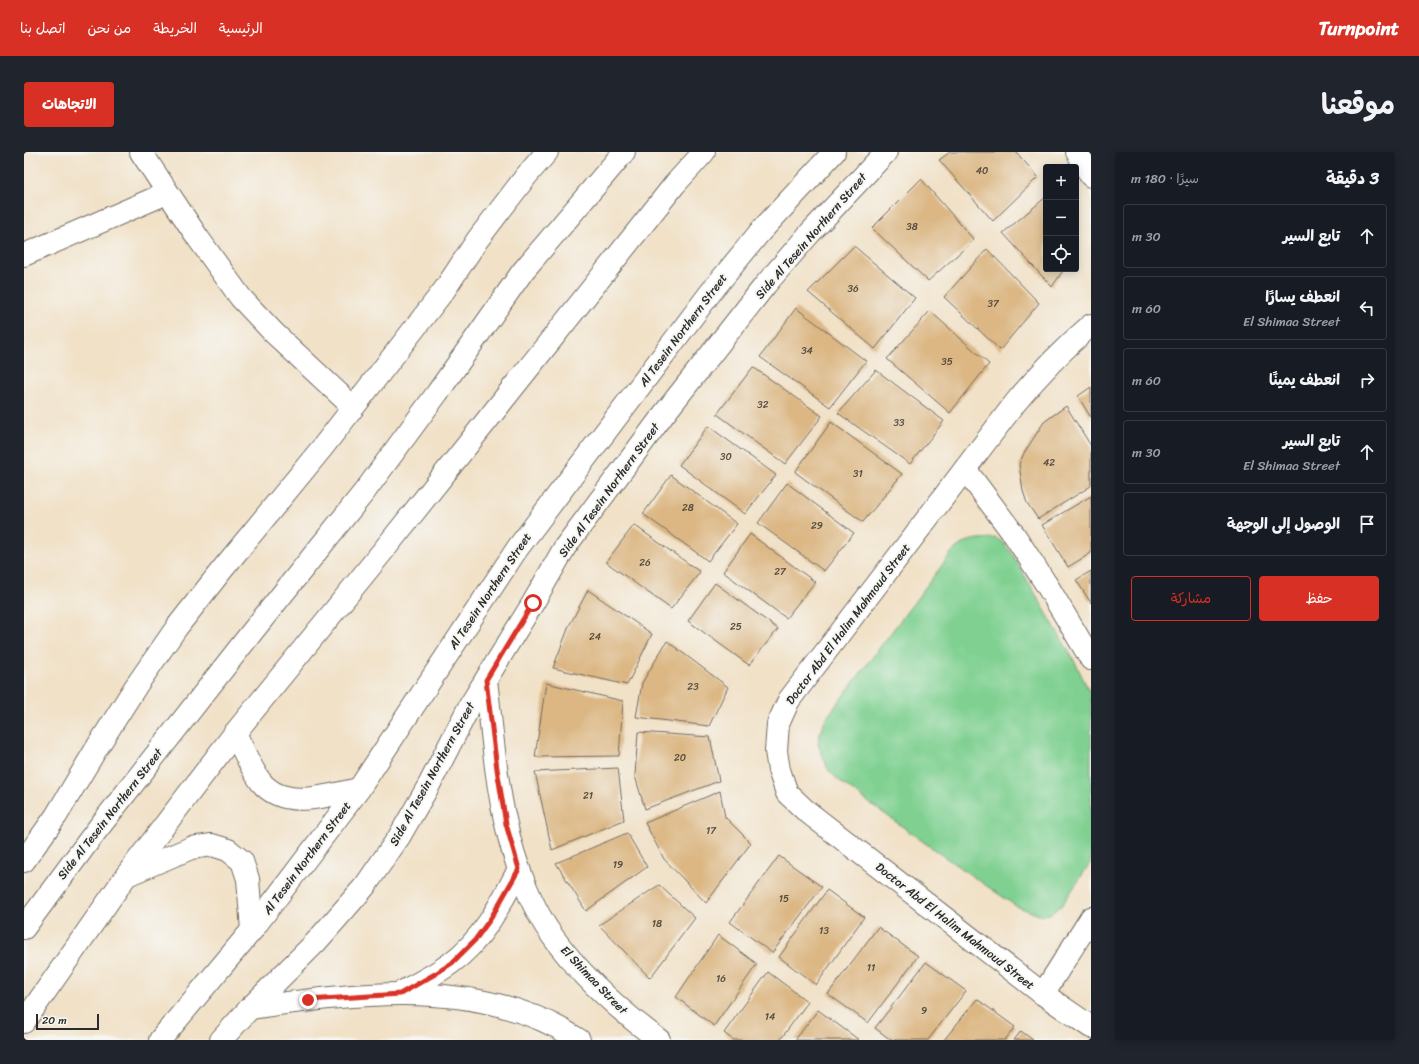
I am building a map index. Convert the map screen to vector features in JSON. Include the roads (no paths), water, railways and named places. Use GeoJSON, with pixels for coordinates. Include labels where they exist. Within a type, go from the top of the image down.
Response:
{"type":"FeatureCollection","features":[{"type":"Feature","properties":{"kind":"street"},"geometry":{"type":"LineString","coordinates":[[141,152],[167,193],[223,273],[249,307],[352,407]]}},
{"type":"Feature","properties":{"kind":"street"},"geometry":{"type":"LineString","coordinates":[[24,861],[56,816],[136,686],[177,628],[230,560],[322,448],[352,407],[445,289],[478,239],[527,175],[547,152]]}},
{"type":"Feature","properties":{"kind":"street","name":"Side Al Tesein Northern Street"},"geometry":{"type":"LineString","coordinates":[[24,928],[96,831],[364,491],[438,392],[523,271],[624,152]]}},
{"type":"Feature","properties":{"kind":"street"},"geometry":{"type":"LineString","coordinates":[[24,1022],[126,876],[235,733],[427,497],[675,184],[704,152]]}},
{"type":"Feature","properties":{"kind":"street","name":"Al Tesein Northern Street"},"geometry":{"type":"LineString","coordinates":[[160,1040],[252,930],[359,789],[517,549],[711,292],[760,232],[834,152]]}},
{"type":"Feature","properties":{"kind":"street","name":"Side Al Tesein Northern Street"},"geometry":{"type":"LineString","coordinates":[[221,1040],[250,1008],[316,942],[365,886],[399,837],[429,785],[469,707],[566,547],[664,414],[771,279],[810,233],[886,152]]}},
{"type":"Feature","properties":{"kind":"street"},"geometry":{"type":"LineString","coordinates":[[1077,152],[1091,176]]}},
{"type":"Feature","properties":{"kind":"street"},"geometry":{"type":"LineString","coordinates":[[24,255],[167,193]]}},
{"type":"Feature","properties":{"kind":"street","name":"Doctor Abd El Halim Mahmoud Street"},"geometry":{"type":"LineString","coordinates":[[1091,325],[1069,344],[1016,402],[789,700],[778,724],[776,751],[779,770],[787,793],[805,810],[1043,994],[1091,1027]]}},
{"type":"Feature","properties":{"kind":"street"},"geometry":{"type":"LineString","coordinates":[[965,469],[1015,536],[1048,587],[1091,659]]}},
{"type":"Feature","properties":{"kind":"street","name":"El Shimaa Street"},"geometry":{"type":"LineString","coordinates":[[486,680],[497,769],[506,824],[519,869],[534,904],[552,937],[576,966],[646,1036]]}},
{"type":"Feature","properties":{"kind":"street"},"geometry":{"type":"LineString","coordinates":[[235,733],[258,777],[276,794],[294,800],[359,789]]}},
{"type":"Feature","properties":{"kind":"street"},"geometry":{"type":"LineString","coordinates":[[126,876],[191,848],[212,845],[228,850],[242,862],[248,879],[252,930]]}},
{"type":"Feature","properties":{"kind":"street"},"geometry":{"type":"LineString","coordinates":[[400,994],[452,963],[475,940],[491,918],[519,869]]}},
{"type":"Feature","properties":{"kind":"street"},"geometry":{"type":"LineString","coordinates":[[1043,994],[1091,918]]}},
{"type":"Feature","properties":{"kind":"street"},"geometry":{"type":"LineString","coordinates":[[250,1008],[308,1000],[400,994],[450,996],[493,1003],[534,1016],[580,1040]]}}]}
